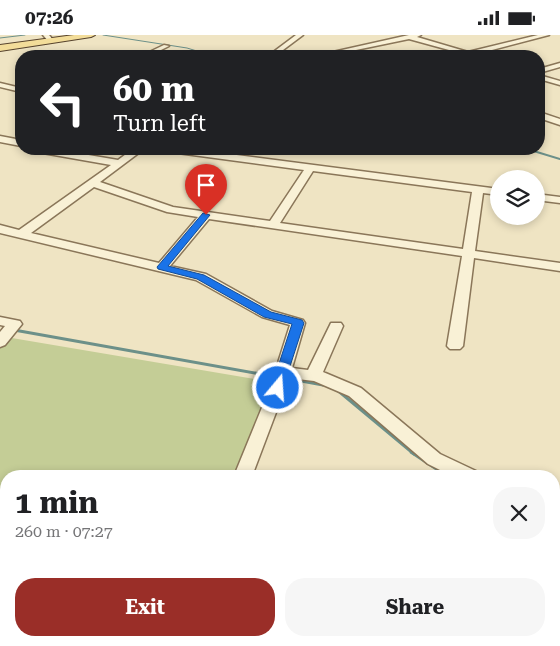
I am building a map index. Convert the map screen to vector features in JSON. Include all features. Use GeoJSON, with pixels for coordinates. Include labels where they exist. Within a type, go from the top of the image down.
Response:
{"type":"FeatureCollection","features":[{"type":"Feature","properties":{"kind":"main road"},"geometry":{"type":"LineString","coordinates":[[0,48],[48,38],[91,35]]}},
{"type":"Feature","properties":{"kind":"street"},"geometry":{"type":"LineString","coordinates":[[279,50],[300,35]]}},
{"type":"Feature","properties":{"kind":"street"},"geometry":{"type":"LineString","coordinates":[[490,50],[546,35]]}},
{"type":"Feature","properties":{"kind":"street"},"geometry":{"type":"LineString","coordinates":[[347,50],[414,36],[456,50]]}},
{"type":"Feature","properties":{"kind":"street"},"geometry":{"type":"LineString","coordinates":[[157,50],[166,46]]}},
{"type":"Feature","properties":{"kind":"street"},"geometry":{"type":"LineString","coordinates":[[545,69],[560,65]]}},
{"type":"Feature","properties":{"kind":"street"},"geometry":{"type":"LineString","coordinates":[[545,79],[560,83]]}},
{"type":"Feature","properties":{"kind":"street"},"geometry":{"type":"LineString","coordinates":[[0,85],[15,89]]}},
{"type":"Feature","properties":{"kind":"street"},"geometry":{"type":"LineString","coordinates":[[545,117],[560,122]]}},
{"type":"Feature","properties":{"kind":"street"},"geometry":{"type":"LineString","coordinates":[[0,139],[15,143]]}},
{"type":"Feature","properties":{"kind":"street"},"geometry":{"type":"LineString","coordinates":[[72,155],[119,163]]}},
{"type":"Feature","properties":{"kind":"street"},"geometry":{"type":"LineString","coordinates":[[7,233],[93,183],[130,155]]}},
{"type":"Feature","properties":{"kind":"street"},"geometry":{"type":"LineString","coordinates":[[214,155],[490,191]]}},
{"type":"Feature","properties":{"kind":"street"},"geometry":{"type":"LineString","coordinates":[[274,225],[310,168]]}},
{"type":"Feature","properties":{"kind":"street"},"geometry":{"type":"LineString","coordinates":[[93,183],[171,209],[560,267]]}},
{"type":"Feature","properties":{"kind":"street"},"geometry":{"type":"LineString","coordinates":[[455,346],[478,189]]}},
{"type":"Feature","properties":{"kind":"street"},"geometry":{"type":"LineString","coordinates":[[545,198],[560,200]]}},
{"type":"Feature","properties":{"kind":"street"},"geometry":{"type":"LineString","coordinates":[[162,267],[206,215]]}},
{"type":"Feature","properties":{"kind":"street"},"geometry":{"type":"LineString","coordinates":[[7,233],[201,277],[267,314],[298,323],[281,376],[245,470]]}},
{"type":"Feature","properties":{"kind":"street"},"geometry":{"type":"LineString","coordinates":[[313,376],[336,326]]}},
{"type":"Feature","properties":{"kind":"street"},"geometry":{"type":"LineString","coordinates":[[281,376],[313,376],[355,392],[434,459],[457,470]]}},
{"type":"Feature","properties":{"kind":"green space"},"geometry":{"type":"Polygon","coordinates":[[[0,336],[272,382],[238,470],[0,470],[0,336]]]}},
{"type":"Feature","properties":{"kind":"waterway"},"geometry":{"type":"LineString","coordinates":[[0,38],[25,35]]}},
{"type":"Feature","properties":{"kind":"waterway"},"geometry":{"type":"LineString","coordinates":[[103,35],[194,50]]}},
{"type":"Feature","properties":{"kind":"waterway"},"geometry":{"type":"LineString","coordinates":[[545,154],[560,159]]}},
{"type":"Feature","properties":{"kind":"waterway"},"geometry":{"type":"LineString","coordinates":[[14,330],[277,377]]}},
{"type":"Feature","properties":{"kind":"waterway"},"geometry":{"type":"LineString","coordinates":[[285,378],[323,385]]}},
{"type":"Feature","properties":{"kind":"waterway"},"geometry":{"type":"LineString","coordinates":[[336,389],[414,454]]}},
{"type":"Feature","properties":{"kind":"waterway"},"geometry":{"type":"LineString","coordinates":[[412,452],[439,470]]}},
{"type":"Feature","properties":{"kind":"route"},"geometry":{"type":"LineString","coordinates":[[206,215],[162,267],[201,277],[267,314],[298,323],[278,388]]}}]}
